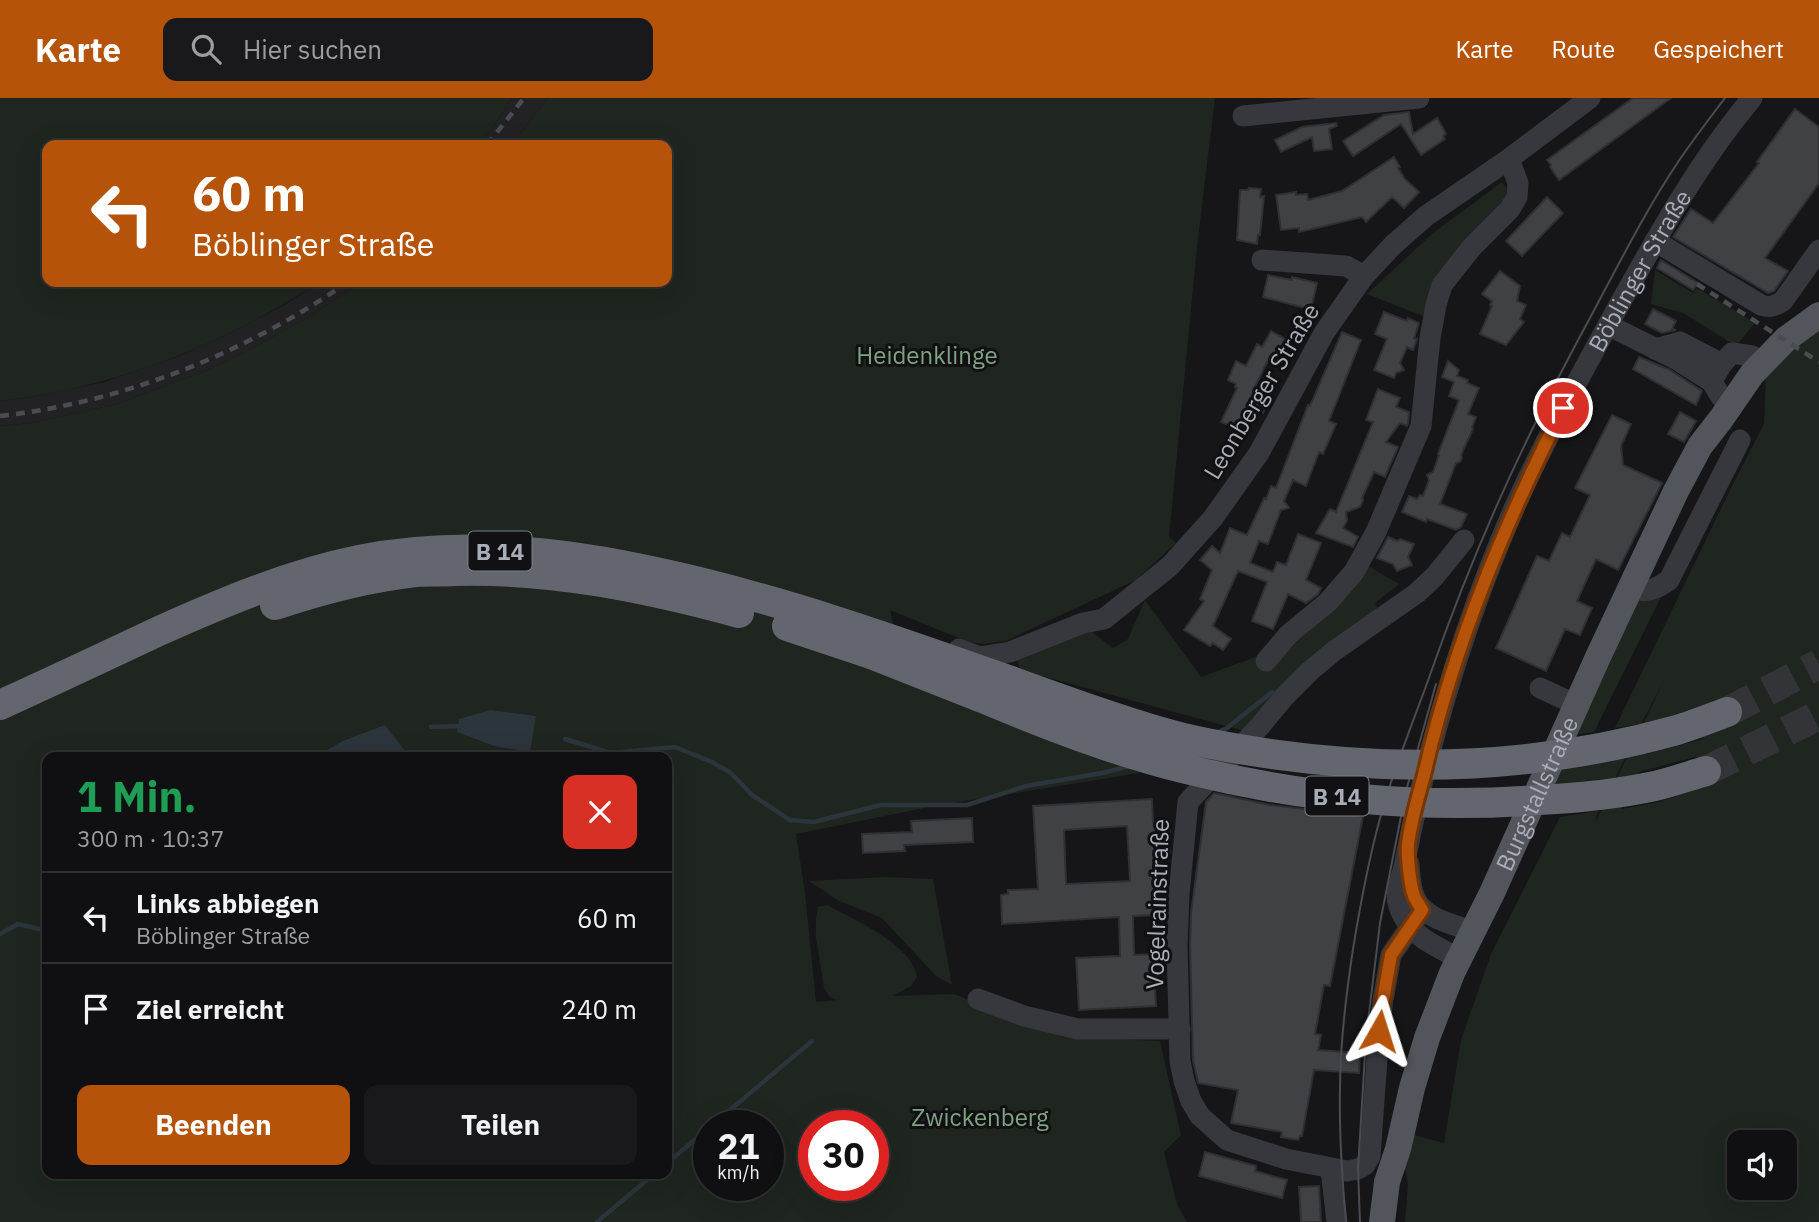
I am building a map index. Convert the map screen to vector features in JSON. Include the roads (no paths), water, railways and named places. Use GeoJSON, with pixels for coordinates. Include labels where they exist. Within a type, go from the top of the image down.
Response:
{"type":"FeatureCollection","features":[{"type":"Feature","properties":{"kind":"highway","name":"B 14"},"geometry":{"type":"LineString","coordinates":[[0,705],[210,608],[258,589],[358,560],[413,551],[463,548],[584,558],[737,591],[877,633],[1174,736],[1293,757],[1378,764],[1471,763],[1566,754],[1680,729],[1727,712]]}},
{"type":"Feature","properties":{"kind":"highway","name":"B 14"},"geometry":{"type":"LineString","coordinates":[[0,727],[213,629],[297,598],[363,581],[417,572],[498,570],[582,579],[714,606],[790,627],[871,654],[1115,748],[1183,769],[1301,792],[1371,800],[1449,804],[1516,802],[1581,797],[1657,786],[1706,771]]}},
{"type":"Feature","properties":{"kind":"main road","name":"Burgstallstraße"},"geometry":{"type":"LineString","coordinates":[[1398,1149],[1407,1106],[1427,1038],[1458,958],[1492,893],[1630,588],[1700,446],[1718,381],[1752,356],[1819,296]]}},
{"type":"Feature","properties":{"kind":"main road","name":"Burgstallstraße"},"geometry":{"type":"LineString","coordinates":[[1700,446],[1752,374],[1786,339],[1819,314]]}},
{"type":"Feature","properties":{"kind":"main road"},"geometry":{"type":"LineString","coordinates":[[1382,1222],[1387,1182],[1398,1149]]}},
{"type":"Feature","properties":{"kind":"main road"},"geometry":{"type":"LineString","coordinates":[[1394,1222],[1398,1149]]}},
{"type":"Feature","properties":{"kind":"street"},"geometry":{"type":"LineString","coordinates":[[1243,116],[1419,98]]}},
{"type":"Feature","properties":{"kind":"street","name":"Leonberger Straße"},"geometry":{"type":"LineString","coordinates":[[877,633],[894,625],[980,657],[1010,652],[1083,623],[1104,619],[1170,566],[1213,518],[1259,453],[1324,333],[1364,276],[1393,245],[1426,216],[1509,159],[1590,98]]}},
{"type":"Feature","properties":{"kind":"street","name":"Böblinger Straße"},"geometry":{"type":"LineString","coordinates":[[1416,918],[1408,845],[1430,747],[1459,651],[1515,505],[1575,383],[1655,241],[1686,188],[1752,98]]}},
{"type":"Feature","properties":{"kind":"street"},"geometry":{"type":"LineString","coordinates":[[1266,661],[1289,634],[1328,602],[1354,572],[1376,532],[1421,426],[1430,338],[1442,285],[1472,247],[1510,209],[1517,197],[1518,183],[1509,159]]}},
{"type":"Feature","properties":{"kind":"street"},"geometry":{"type":"LineString","coordinates":[[1655,241],[1768,307],[1783,301],[1819,250]]}},
{"type":"Feature","properties":{"kind":"street"},"geometry":{"type":"LineString","coordinates":[[1262,260],[1346,266],[1364,276]]}},
{"type":"Feature","properties":{"kind":"street"},"geometry":{"type":"LineString","coordinates":[[1608,325],[1718,381]]}},
{"type":"Feature","properties":{"kind":"street"},"geometry":{"type":"LineString","coordinates":[[1630,588],[1640,592],[1649,591],[1669,580],[1740,440]]}},
{"type":"Feature","properties":{"kind":"street","name":"Vogelrainstraße"},"geometry":{"type":"LineString","coordinates":[[1331,1169],[1227,1140],[1200,1116],[1191,1101],[1180,1060],[1177,945],[1188,802],[1310,671],[1417,593],[1435,576],[1464,540]]}},
{"type":"Feature","properties":{"kind":"street"},"geometry":{"type":"LineString","coordinates":[[1540,688],[1577,705]]}},
{"type":"Feature","properties":{"kind":"street"},"geometry":{"type":"LineString","coordinates":[[1380,788],[1408,845]]}},
{"type":"Feature","properties":{"kind":"street"},"geometry":{"type":"LineString","coordinates":[[1337,1222],[1331,1169],[1358,1169],[1365,1165],[1370,1156],[1383,1000],[1391,955],[1416,918],[1431,915],[1472,931]]}},
{"type":"Feature","properties":{"kind":"street"},"geometry":{"type":"LineString","coordinates":[[1416,918],[1419,936],[1458,958]]}},
{"type":"Feature","properties":{"kind":"street"},"geometry":{"type":"LineString","coordinates":[[978,999],[1024,1016],[1078,1028],[1180,1029]]}},
{"type":"Feature","properties":{"kind":"street"},"geometry":{"type":"LineString","coordinates":[[1375,1099],[1407,1106]]}},
{"type":"Feature","properties":{"kind":"waterway","name":"Heidenklinge"},"geometry":{"type":"LineString","coordinates":[[1216,733],[1227,728],[1272,692]]}},
{"type":"Feature","properties":{"kind":"waterway","name":"Heidenklinge"},"geometry":{"type":"LineString","coordinates":[[431,727],[461,726]]}},
{"type":"Feature","properties":{"kind":"waterway","name":"Heidenklinge"},"geometry":{"type":"LineString","coordinates":[[565,739],[608,752]]}},
{"type":"Feature","properties":{"kind":"waterway","name":"Heidenklinge"},"geometry":{"type":"LineString","coordinates":[[622,752],[675,747],[731,773],[752,795],[790,820],[814,822],[881,805],[967,805],[1026,786],[1130,766]]}},
{"type":"Feature","properties":{"kind":"waterway","name":"Heidenklinge"},"geometry":{"type":"LineString","coordinates":[[0,934],[18,924],[42,930]]}},
{"type":"Feature","properties":{"kind":"waterway"},"geometry":{"type":"LineString","coordinates":[[730,1110],[812,1041]]}},
{"type":"Feature","properties":{"kind":"waterway"},"geometry":{"type":"LineString","coordinates":[[672,1159],[693,1141]]}},
{"type":"Feature","properties":{"kind":"waterway"},"geometry":{"type":"LineString","coordinates":[[597,1222],[648,1179]]}},
{"type":"Feature","properties":{"kind":"tunnel"},"geometry":{"type":"LineString","coordinates":[[1727,712],[1819,664]]}},
{"type":"Feature","properties":{"kind":"tunnel"},"geometry":{"type":"LineString","coordinates":[[1706,771],[1819,715]]}},
{"type":"Feature","properties":{"kind":"tram line"},"geometry":{"type":"LineString","coordinates":[[1346,1222],[1340,1122],[1344,1019],[1366,875],[1395,769],[1462,590],[1535,423],[1651,206],[1678,162],[1725,98]]}},
{"type":"Feature","properties":{"kind":"tram line"},"geometry":{"type":"LineString","coordinates":[[1360,1222],[1358,1169],[1366,1038],[1380,923],[1406,791],[1436,684]]}},
{"type":"Feature","properties":{"kind":"railway"},"geometry":{"type":"LineString","coordinates":[[491,140],[524,98]]}},
{"type":"Feature","properties":{"kind":"railway"},"geometry":{"type":"LineString","coordinates":[[1697,284],[1819,362]]}},
{"type":"Feature","properties":{"kind":"railway"},"geometry":{"type":"LineString","coordinates":[[0,416],[93,399],[182,370],[268,331],[340,287]]}},
{"type":"Feature","properties":{"kind":"park label","name":"Zwickenberg"},"geometry":{"type":"Point","coordinates":[980,1117]}}]}
